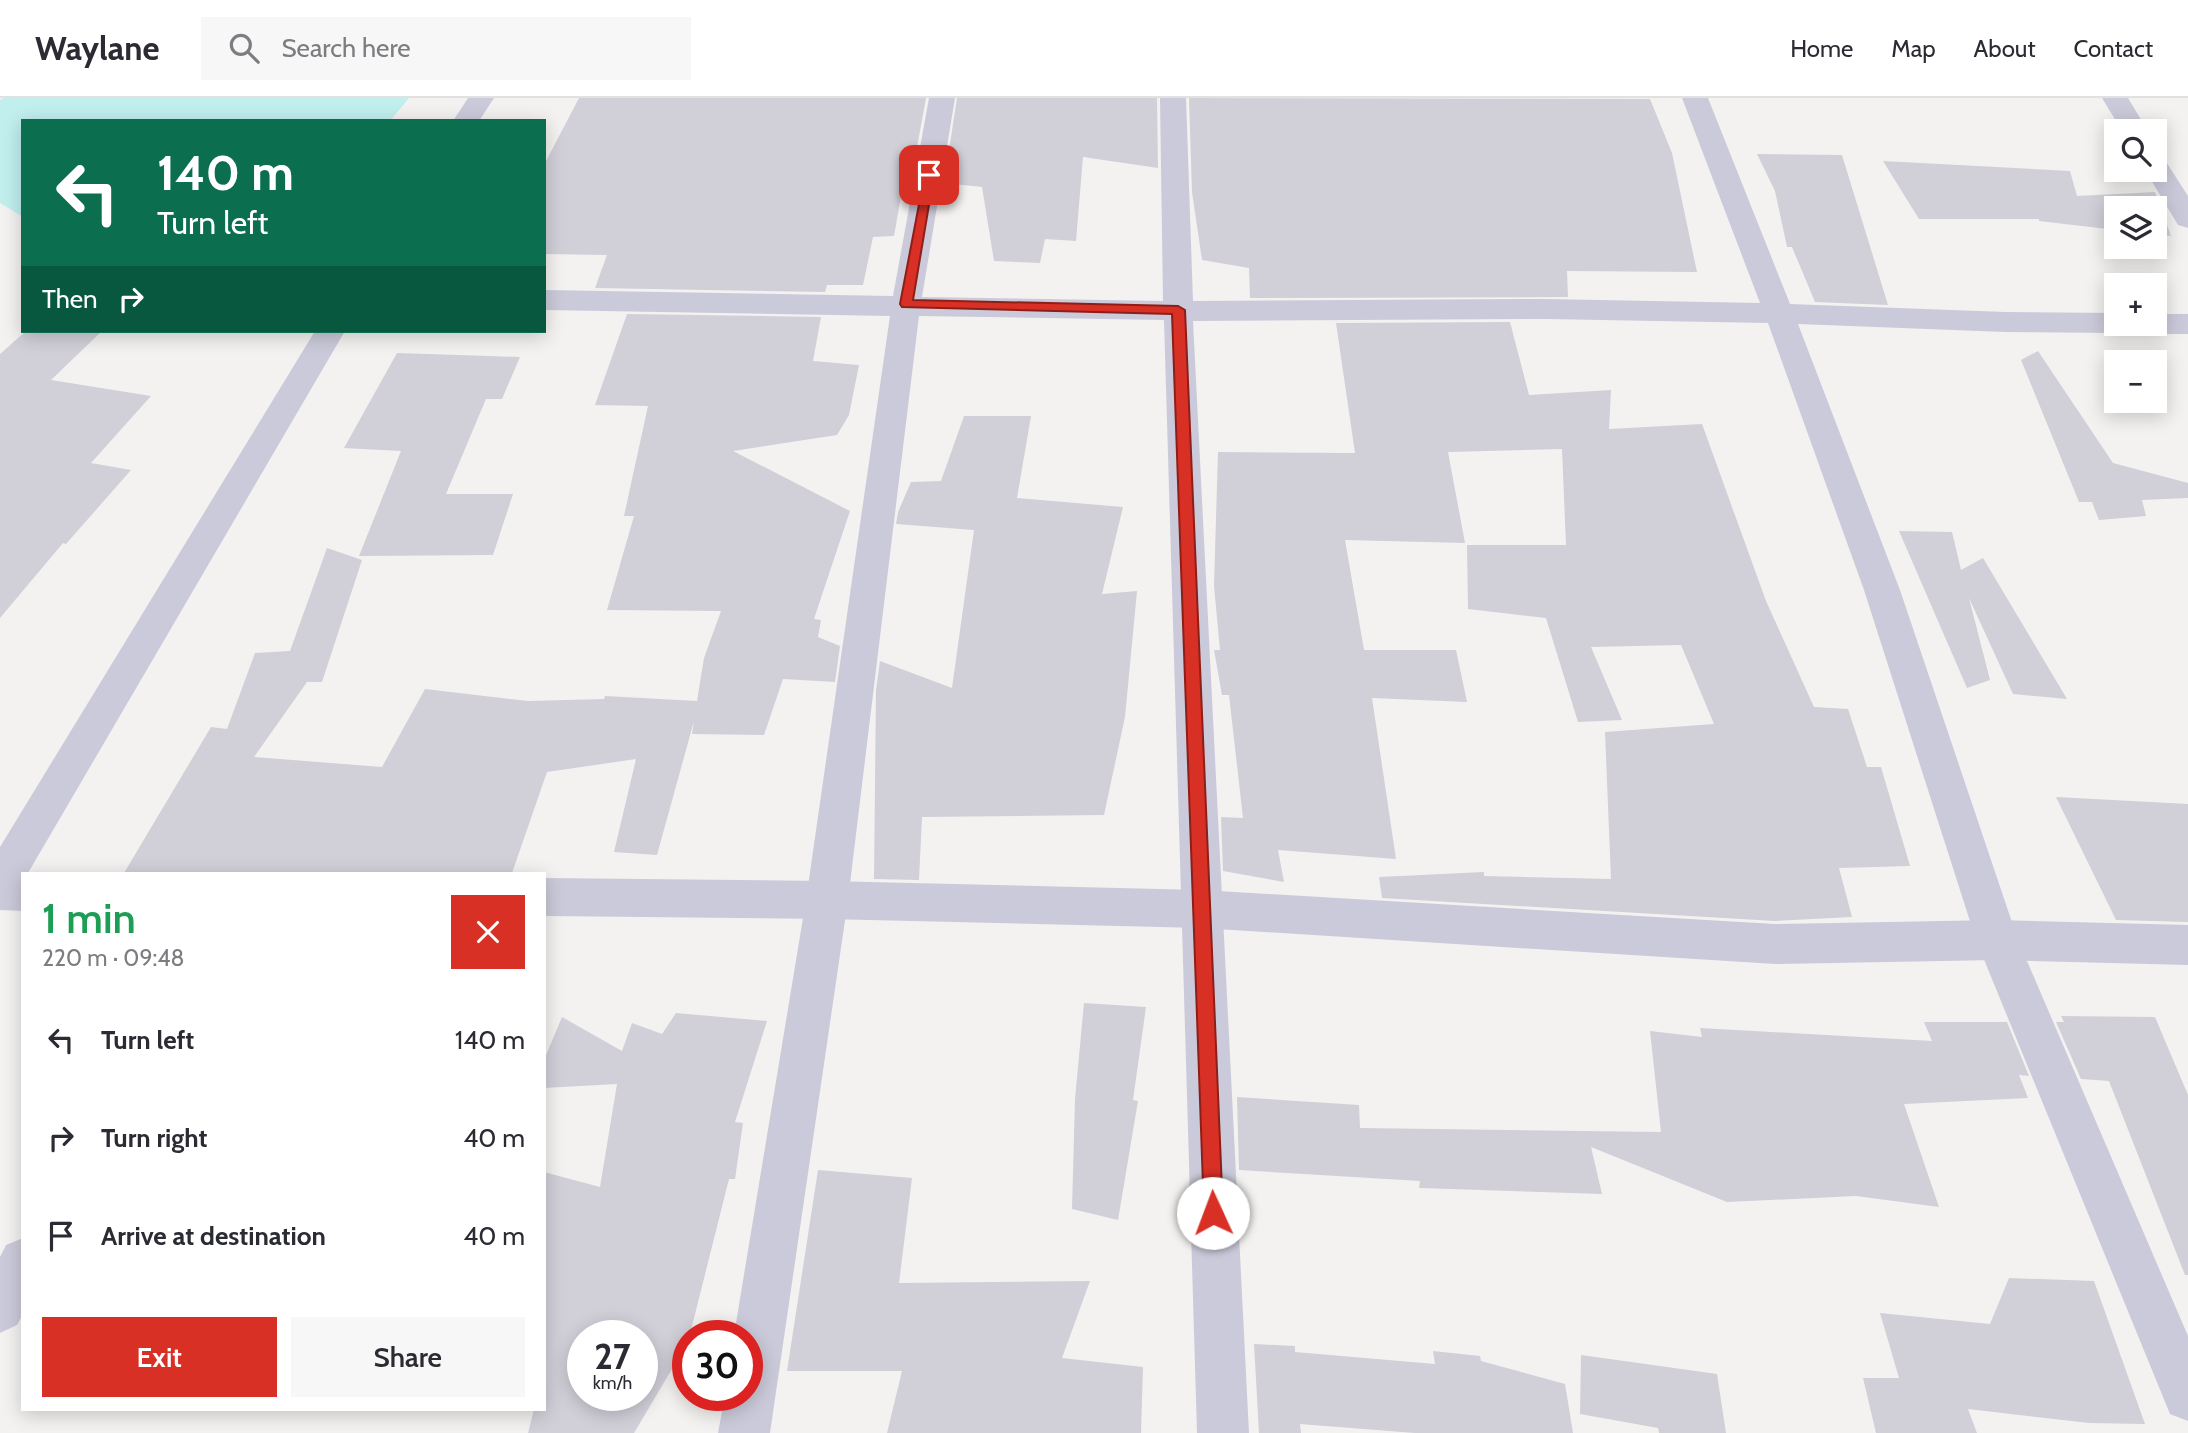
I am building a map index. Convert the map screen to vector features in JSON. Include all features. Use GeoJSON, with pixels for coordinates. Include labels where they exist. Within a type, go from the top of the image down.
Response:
{"type":"FeatureCollection","features":[{"type":"Feature","properties":{"kind":"street"},"geometry":{"type":"LineString","coordinates":[[467,119],[481,98]]}},
{"type":"Feature","properties":{"kind":"street"},"geometry":{"type":"LineString","coordinates":[[744,1433],[827,900],[906,304],[942,98]]}},
{"type":"Feature","properties":{"kind":"street"},"geometry":{"type":"LineString","coordinates":[[1172,98],[1223,1433]]}},
{"type":"Feature","properties":{"kind":"street"},"geometry":{"type":"LineString","coordinates":[[1695,98],[1779,313],[1882,590],[1997,940],[2188,1396]]}},
{"type":"Feature","properties":{"kind":"street"},"geometry":{"type":"LineString","coordinates":[[2115,98],[2128,119]]}},
{"type":"Feature","properties":{"kind":"street"},"geometry":{"type":"LineString","coordinates":[[2166,182],[2188,219]]}},
{"type":"Feature","properties":{"kind":"street"},"geometry":{"type":"LineString","coordinates":[[546,300],[1178,310],[1546,309],[2104,323]]}},
{"type":"Feature","properties":{"kind":"street"},"geometry":{"type":"LineString","coordinates":[[2167,324],[2188,324]]}},
{"type":"Feature","properties":{"kind":"street"},"geometry":{"type":"LineString","coordinates":[[0,884],[329,333]]}},
{"type":"Feature","properties":{"kind":"street"},"geometry":{"type":"LineString","coordinates":[[0,891],[21,892]]}},
{"type":"Feature","properties":{"kind":"street"},"geometry":{"type":"LineString","coordinates":[[546,897],[827,900],[1201,909],[1775,944],[1997,940],[2188,945]]}},
{"type":"Feature","properties":{"kind":"street"},"geometry":{"type":"LineString","coordinates":[[0,1308],[21,1266]]}},
{"type":"Feature","properties":{"kind":"shaded area"},"geometry":{"type":"Polygon","coordinates":[[[409,98],[392,119],[21,119],[21,216],[0,203],[0,100],[409,98]]]}},
{"type":"Feature","properties":{"kind":"building"},"geometry":{"type":"Polygon","coordinates":[[[579,98],[926,98],[911,180],[904,179],[894,236],[873,237],[863,285],[827,285],[825,292],[595,288],[607,255],[546,254],[546,161],[579,98]]]}},
{"type":"Feature","properties":{"kind":"building"},"geometry":{"type":"Polygon","coordinates":[[[957,98],[1157,98],[1158,168],[1083,157],[1076,241],[1045,239],[1040,263],[994,261],[982,187],[944,183],[957,98]]]}},
{"type":"Feature","properties":{"kind":"building"},"geometry":{"type":"Polygon","coordinates":[[[1189,98],[1650,99],[1672,153],[1697,272],[1567,271],[1568,297],[1250,298],[1249,268],[1202,260],[1192,192],[1189,98]]]}},
{"type":"Feature","properties":{"kind":"building"},"geometry":{"type":"Polygon","coordinates":[[[1757,154],[1842,155],[1888,305],[1815,302],[1792,247],[1787,247],[1775,191],[1757,154]]]}},
{"type":"Feature","properties":{"kind":"building"},"geometry":{"type":"Polygon","coordinates":[[[1883,161],[2070,171],[2077,196],[2155,192],[2156,196],[2104,196],[2104,229],[2039,219],[1919,219],[1883,161]]]}},
{"type":"Feature","properties":{"kind":"building"},"geometry":{"type":"Polygon","coordinates":[[[627,314],[821,317],[813,361],[859,365],[849,415],[837,435],[733,451],[850,511],[814,619],[821,620],[818,637],[840,646],[835,682],[783,679],[764,735],[692,734],[694,721],[657,855],[614,852],[636,759],[547,772],[512,872],[125,872],[211,727],[227,729],[255,653],[290,651],[327,548],[362,560],[322,682],[307,682],[254,757],[382,767],[425,689],[528,701],[604,699],[605,696],[697,701],[704,658],[721,611],[607,610],[634,516],[624,516],[648,406],[595,405],[627,314]]]}},
{"type":"Feature","properties":{"kind":"building"},"geometry":{"type":"Polygon","coordinates":[[[1510,322],[1529,395],[1611,390],[1609,429],[1702,424],[1766,601],[1814,707],[1848,709],[1867,767],[1881,767],[1910,866],[1839,868],[1852,917],[1775,921],[1382,898],[1379,877],[1484,872],[1484,876],[1611,879],[1605,732],[1714,724],[1681,645],[1591,647],[1622,720],[1578,722],[1546,618],[1468,609],[1467,545],[1566,545],[1562,449],[1448,452],[1465,543],[1345,540],[1364,650],[1456,650],[1467,702],[1372,698],[1396,859],[1278,850],[1284,882],[1223,871],[1221,817],[1243,818],[1229,695],[1222,695],[1214,650],[1220,650],[1214,586],[1218,452],[1355,453],[1336,323],[1510,322]]]}},
{"type":"Feature","properties":{"kind":"building"},"geometry":{"type":"Polygon","coordinates":[[[24,333],[100,333],[51,380],[151,396],[91,463],[131,470],[66,544],[63,543],[0,618],[0,354],[24,333]]]}},
{"type":"Feature","properties":{"kind":"building"},"geometry":{"type":"Polygon","coordinates":[[[2038,351],[2113,463],[2188,483],[2188,498],[2142,500],[2146,516],[2099,520],[2092,502],[2079,502],[2021,360],[2038,351]]]}},
{"type":"Feature","properties":{"kind":"building"},"geometry":{"type":"Polygon","coordinates":[[[397,353],[520,357],[502,399],[486,399],[446,494],[513,494],[493,555],[359,556],[401,451],[344,448],[397,353]]]}},
{"type":"Feature","properties":{"kind":"building"},"geometry":{"type":"Polygon","coordinates":[[[964,416],[1031,416],[1017,498],[1123,507],[1102,594],[1137,591],[1125,717],[1104,815],[922,817],[919,880],[874,879],[876,690],[880,661],[952,688],[974,530],[896,524],[898,512],[911,482],[941,481],[964,416]]]}},
{"type":"Feature","properties":{"kind":"building"},"geometry":{"type":"Polygon","coordinates":[[[1899,531],[1952,532],[1961,570],[1983,558],[2067,699],[2013,694],[1969,598],[1990,680],[1967,688],[1899,531]]]}},
{"type":"Feature","properties":{"kind":"building"},"geometry":{"type":"Polygon","coordinates":[[[2056,797],[2188,804],[2188,922],[2116,920],[2056,797]]]}},
{"type":"Feature","properties":{"kind":"building"},"geometry":{"type":"Polygon","coordinates":[[[1084,1003],[1146,1007],[1133,1100],[1138,1101],[1118,1220],[1072,1209],[1075,1099],[1084,1003]]]}},
{"type":"Feature","properties":{"kind":"building"},"geometry":{"type":"Polygon","coordinates":[[[676,1013],[767,1021],[735,1122],[743,1123],[735,1179],[729,1179],[694,1320],[672,1320],[672,1369],[658,1393],[658,1320],[567,1320],[567,1411],[647,1411],[634,1433],[528,1433],[534,1411],[546,1411],[546,1173],[600,1187],[617,1084],[546,1088],[546,1055],[562,1017],[622,1051],[632,1023],[662,1034],[676,1013]]]}},
{"type":"Feature","properties":{"kind":"building"},"geometry":{"type":"Polygon","coordinates":[[[2061,1016],[2155,1017],[2188,1095],[2188,1275],[2185,1275],[2109,1081],[2081,1079],[2056,1022],[2064,1022],[2061,1016]]]}},
{"type":"Feature","properties":{"kind":"building"},"geometry":{"type":"Polygon","coordinates":[[[1924,1022],[2007,1022],[2029,1076],[2019,1075],[2028,1098],[1904,1104],[1939,1207],[1856,1196],[1727,1202],[1591,1147],[1602,1194],[1419,1188],[1420,1181],[1239,1170],[1237,1097],[1359,1105],[1360,1128],[1661,1132],[1650,1031],[1702,1037],[1700,1028],[1932,1041],[1924,1022]]]}},
{"type":"Feature","properties":{"kind":"building"},"geometry":{"type":"Polygon","coordinates":[[[818,1170],[912,1178],[899,1283],[1090,1281],[1062,1358],[1143,1367],[1141,1433],[887,1433],[902,1371],[787,1371],[818,1170]]]}},
{"type":"Feature","properties":{"kind":"building"},"geometry":{"type":"Polygon","coordinates":[[[2009,1278],[2094,1281],[2145,1424],[2089,1423],[1968,1409],[1977,1433],[1876,1433],[1863,1378],[1899,1378],[1880,1313],[1990,1324],[2009,1278]]]}},
{"type":"Feature","properties":{"kind":"building"},"geometry":{"type":"Polygon","coordinates":[[[1254,1344],[1295,1346],[1295,1352],[1435,1364],[1433,1351],[1480,1356],[1481,1361],[1565,1384],[1573,1433],[1415,1433],[1300,1424],[1301,1433],[1259,1433],[1254,1344]]]}},
{"type":"Feature","properties":{"kind":"building"},"geometry":{"type":"Polygon","coordinates":[[[1581,1355],[1717,1374],[1726,1433],[1659,1433],[1658,1428],[1580,1414],[1581,1355]]]}},
{"type":"Feature","properties":{"kind":"route"},"geometry":{"type":"LineString","coordinates":[[929,175],[906,304],[1178,310],[1213,1213]]}}]}
